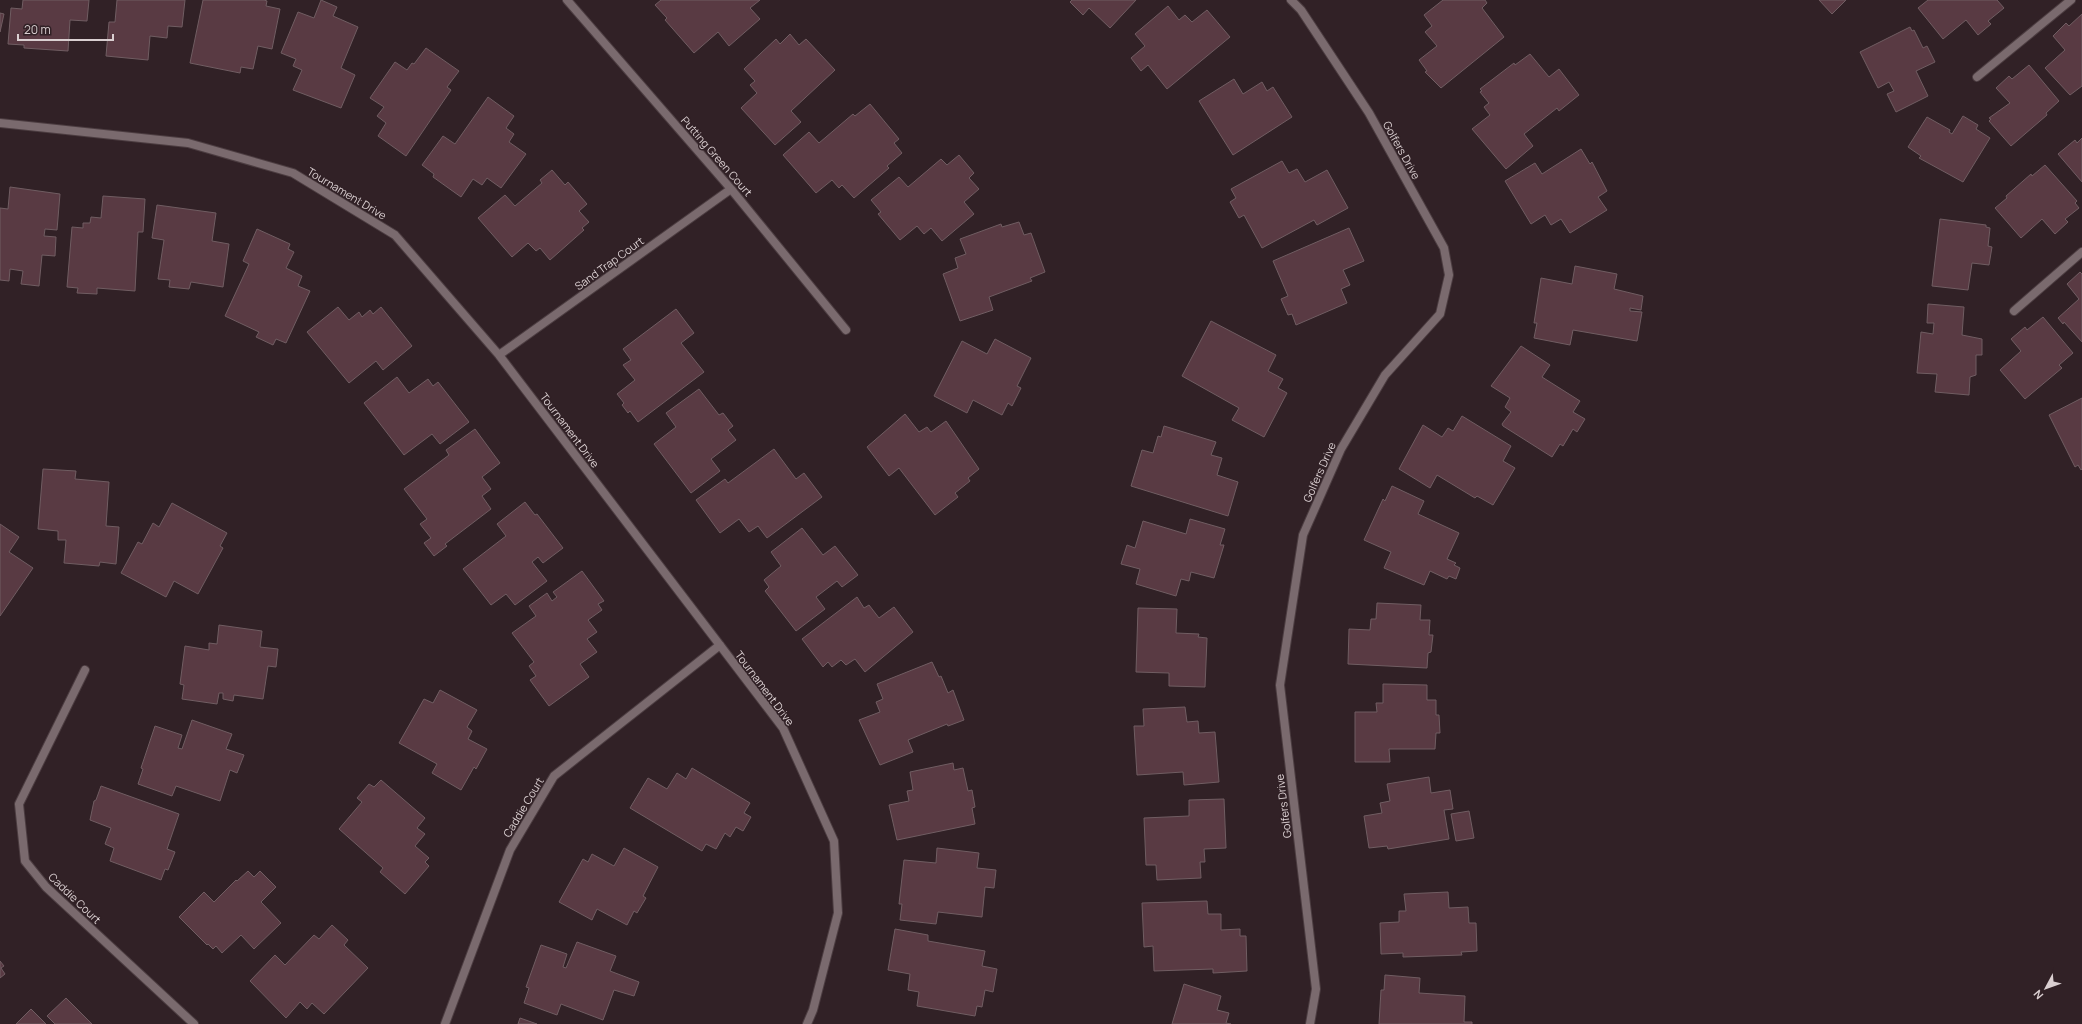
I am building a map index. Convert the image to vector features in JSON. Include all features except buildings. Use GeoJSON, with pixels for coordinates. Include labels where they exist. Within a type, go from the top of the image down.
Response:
{"type":"FeatureCollection","features":[{"type":"Feature","properties":{"kind":"street","name":"Putting Green Court"},"geometry":{"type":"LineString","coordinates":[[567,0],[731,189],[846,330]]}},
{"type":"Feature","properties":{"kind":"street","name":"Golfers Drive"},"geometry":{"type":"LineString","coordinates":[[1291,0],[1301,10],[1369,113],[1444,248],[1449,275],[1440,314],[1385,375],[1340,450],[1303,535],[1280,685],[1316,989],[1310,1024]]}},
{"type":"Feature","properties":{"kind":"street"},"geometry":{"type":"LineString","coordinates":[[1977,77],[2071,0]]}},
{"type":"Feature","properties":{"kind":"street","name":"Tournament Drive"},"geometry":{"type":"LineString","coordinates":[[0,123],[188,143],[293,173],[395,236],[499,355],[784,728],[834,841],[838,913],[813,1010],[807,1024]]}},
{"type":"Feature","properties":{"kind":"street","name":"Sand Trap Court"},"geometry":{"type":"LineString","coordinates":[[499,355],[731,189]]}},
{"type":"Feature","properties":{"kind":"street"},"geometry":{"type":"LineString","coordinates":[[2014,311],[2082,252]]}},
{"type":"Feature","properties":{"kind":"street","name":"Caddie Court"},"geometry":{"type":"LineString","coordinates":[[445,1024],[510,850],[554,776],[720,645]]}},
{"type":"Feature","properties":{"kind":"street","name":"Caddie Court"},"geometry":{"type":"LineString","coordinates":[[86,670],[18,804],[25,860],[46,887],[194,1024]]}}]}
